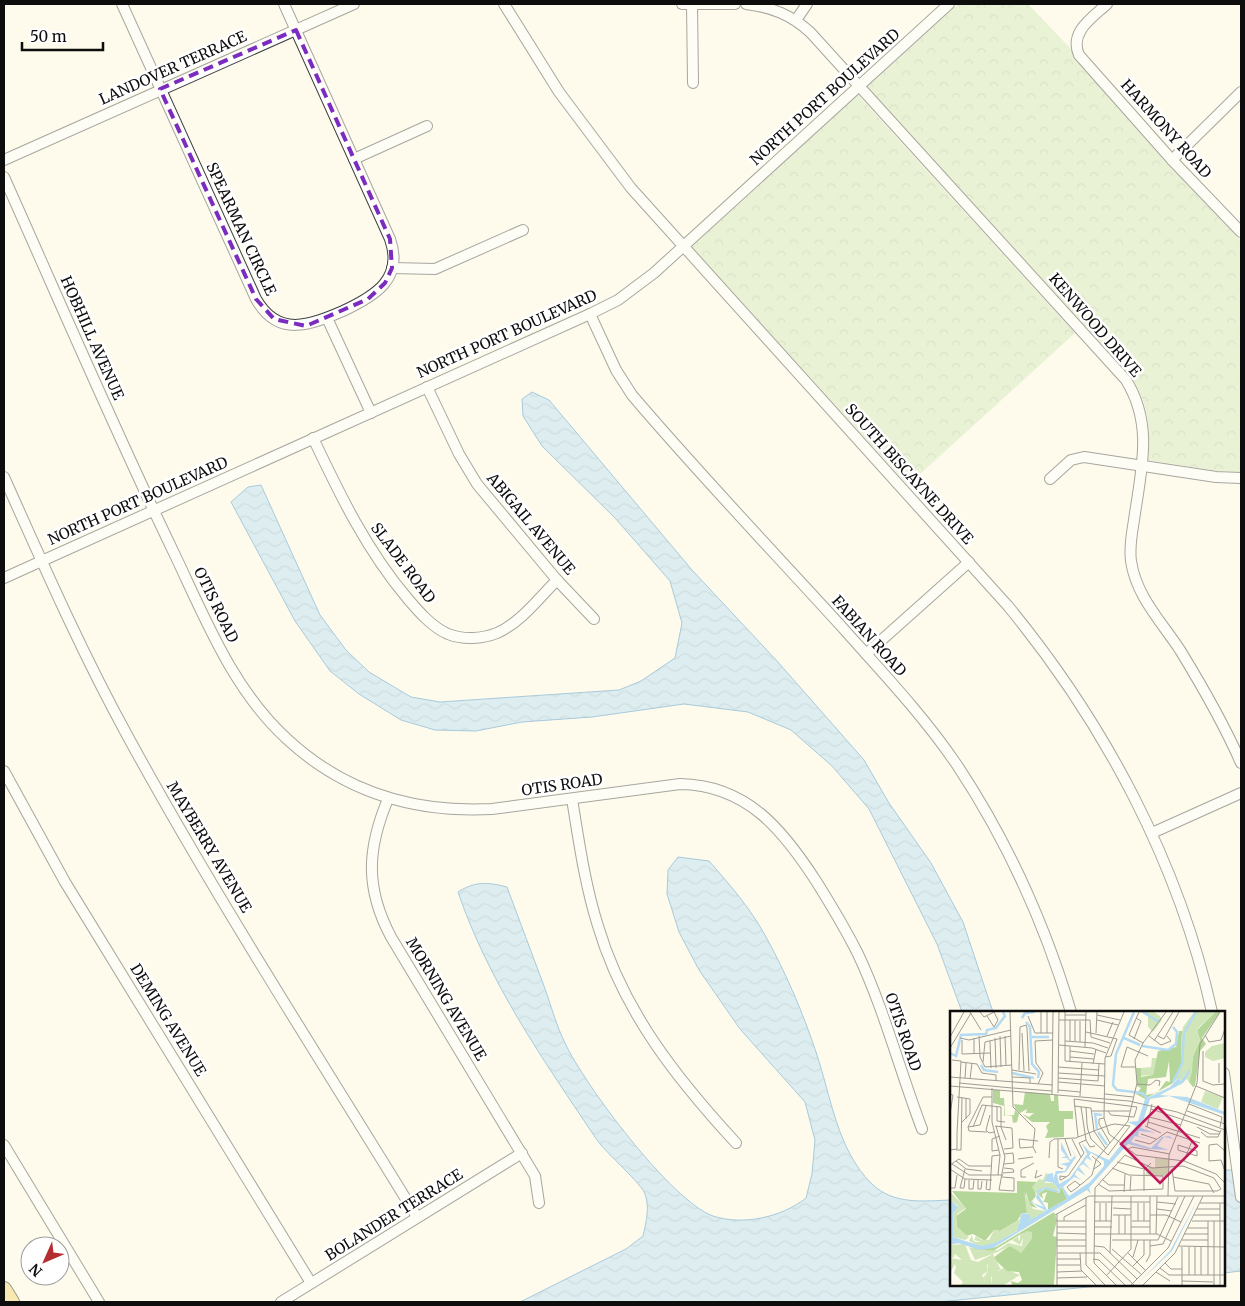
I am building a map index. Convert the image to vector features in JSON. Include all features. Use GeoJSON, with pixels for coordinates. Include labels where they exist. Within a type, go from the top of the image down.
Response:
{"type":"FeatureCollection","features":[{"type":"Feature","properties":{"kind":"main road"},"geometry":{"type":"LineString","coordinates":[[4,1290],[12,1302]]}},
{"type":"Feature","properties":{"kind":"street","name":"SPEARMAN CIRCLE"},"geometry":{"type":"LineString","coordinates":[[122,4],[261,307],[274,319],[294,326],[306,326],[327,318],[375,294],[385,283],[392,268]]}},
{"type":"Feature","properties":{"kind":"street"},"geometry":{"type":"LineString","coordinates":[[284,4],[391,243],[392,268],[435,268],[522,230]]}},
{"type":"Feature","properties":{"kind":"street","name":"LANDOVER TERRACE"},"geometry":{"type":"LineString","coordinates":[[4,160],[354,4]]}},
{"type":"Feature","properties":{"kind":"street","name":"SOUTH BISCAYNE DRIVE"},"geometry":{"type":"LineString","coordinates":[[504,4],[538,59],[594,140],[632,188],[682,247],[969,562],[1024,626],[1062,676],[1098,732],[1152,833],[1190,930],[1212,1011]]}},
{"type":"Feature","properties":{"kind":"street"},"geometry":{"type":"LineString","coordinates":[[682,4],[735,4]]}},
{"type":"Feature","properties":{"kind":"street"},"geometry":{"type":"LineString","coordinates":[[692,4],[693,83]]}},
{"type":"Feature","properties":{"kind":"street","name":"KENWOOD DRIVE"},"geometry":{"type":"LineString","coordinates":[[746,4],[770,8],[796,20],[1126,380],[1136,399],[1143,423],[1142,466],[1130,547],[1134,574],[1143,597],[1179,649],[1207,696],[1241,763]]}},
{"type":"Feature","properties":{"kind":"street"},"geometry":{"type":"LineString","coordinates":[[796,20],[807,4]]}},
{"type":"Feature","properties":{"kind":"street","name":"NORTH PORT BOULEVARD"},"geometry":{"type":"LineString","coordinates":[[4,578],[590,314],[630,292],[949,4]]}},
{"type":"Feature","properties":{"kind":"street","name":"HARMONY ROAD"},"geometry":{"type":"LineString","coordinates":[[1107,4],[1081,28],[1076,42],[1079,55],[1172,160],[1241,232]]}},
{"type":"Feature","properties":{"kind":"street"},"geometry":{"type":"LineString","coordinates":[[1172,160],[1241,92]]}},
{"type":"Feature","properties":{"kind":"street"},"geometry":{"type":"LineString","coordinates":[[354,159],[427,126]]}},
{"type":"Feature","properties":{"kind":"street","name":"HOBHILL AVENUE"},"geometry":{"type":"LineString","coordinates":[[4,177],[154,511]]}},
{"type":"Feature","properties":{"kind":"street","name":"FABIAN ROAD"},"geometry":{"type":"LineString","coordinates":[[590,314],[616,370],[632,395],[866,654],[933,732],[982,805],[1034,906],[1048,941],[1071,1011]]}},
{"type":"Feature","properties":{"kind":"street"},"geometry":{"type":"LineString","coordinates":[[327,318],[371,413]]}},
{"type":"Feature","properties":{"kind":"street","name":"ABIGAIL AVENUE"},"geometry":{"type":"LineString","coordinates":[[427,387],[459,454],[477,484],[557,580],[594,619]]}},
{"type":"Feature","properties":{"kind":"street","name":"SLADE ROAD"},"geometry":{"type":"LineString","coordinates":[[313,438],[350,514],[373,552],[403,593],[424,617],[439,629],[448,634],[468,638],[496,633],[513,623],[557,580]]}},
{"type":"Feature","properties":{"kind":"street"},"geometry":{"type":"LineString","coordinates":[[1050,479],[1065,465],[1077,458],[1216,477],[1241,478]]}},
{"type":"Feature","properties":{"kind":"street","name":"MAYBERRY AVENUE"},"geometry":{"type":"LineString","coordinates":[[4,477],[41,561],[100,682],[155,785],[417,1217]]}},
{"type":"Feature","properties":{"kind":"street","name":"OTIS ROAD"},"geometry":{"type":"LineString","coordinates":[[154,511],[226,659],[259,709],[287,740],[320,766],[354,785],[388,799],[420,807],[463,811],[688,784],[711,788],[740,800],[776,827],[804,863],[838,915],[858,955],[922,1129]]}},
{"type":"Feature","properties":{"kind":"street"},"geometry":{"type":"LineString","coordinates":[[866,654],[969,562]]}},
{"type":"Feature","properties":{"kind":"street","name":"DEMING AVENUE"},"geometry":{"type":"LineString","coordinates":[[4,771],[65,882],[311,1283]]}},
{"type":"Feature","properties":{"kind":"street"},"geometry":{"type":"LineString","coordinates":[[1152,833],[1241,793]]}},
{"type":"Feature","properties":{"kind":"street","name":"MORNING AVENUE"},"geometry":{"type":"LineString","coordinates":[[388,799],[378,821],[371,854],[372,883],[378,911],[391,937],[522,1153],[538,1184],[539,1203]]}},
{"type":"Feature","properties":{"kind":"street"},"geometry":{"type":"LineString","coordinates":[[572,799],[587,887],[598,927],[617,976],[635,1012],[660,1053],[699,1103],[736,1143]]}},
{"type":"Feature","properties":{"kind":"street"},"geometry":{"type":"LineString","coordinates":[[1225,1086],[1238,1165],[1241,1196]]}},
{"type":"Feature","properties":{"kind":"street"},"geometry":{"type":"LineString","coordinates":[[4,1145],[100,1302]]}},
{"type":"Feature","properties":{"kind":"street","name":"BOLANDER TERRACE"},"geometry":{"type":"LineString","coordinates":[[281,1302],[522,1153]]}},
{"type":"Feature","properties":{"kind":"highlighted area"},"geometry":{"type":"Polygon","coordinates":[[[296,30],[390,239],[392,268],[385,283],[368,299],[306,326],[274,319],[256,299],[160,89],[296,30]]]}},
{"type":"Feature","properties":{"kind":"green space"},"geometry":{"type":"Polygon","coordinates":[[[958,4],[1028,4],[1071,49],[1075,59],[1164,160],[1241,241],[1241,472],[1217,471],[1148,460],[1149,437],[1145,406],[1131,376],[867,87],[958,4]]]}},
{"type":"Feature","properties":{"kind":"green space"},"geometry":{"type":"Polygon","coordinates":[[[858,95],[1075,333],[908,485],[691,247],[858,95]]]}},
{"type":"Feature","properties":{"kind":"water"},"geometry":{"type":"Polygon","coordinates":[[[532,392],[549,400],[692,570],[777,661],[864,760],[889,803],[931,863],[963,922],[993,1011],[962,1011],[937,944],[869,809],[832,766],[791,730],[748,712],[684,704],[592,717],[522,722],[476,731],[435,730],[401,720],[359,694],[330,671],[295,621],[231,502],[248,487],[261,485],[320,615],[346,650],[369,672],[411,697],[440,702],[619,690],[641,681],[675,658],[682,623],[670,581],[615,518],[542,446],[523,416],[522,399],[532,392]]]}},
{"type":"Feature","properties":{"kind":"water"},"geometry":{"type":"Polygon","coordinates":[[[678,857],[709,861],[754,917],[780,965],[800,1008],[816,1052],[836,1122],[860,1170],[872,1184],[890,1196],[909,1200],[950,1200],[950,1286],[1098,1286],[939,1302],[520,1302],[626,1249],[643,1236],[647,1204],[642,1189],[597,1140],[519,1020],[485,958],[471,926],[458,892],[464,888],[488,883],[507,887],[559,1029],[575,1062],[630,1139],[675,1188],[695,1206],[713,1216],[737,1220],[749,1220],[774,1215],[806,1198],[812,1174],[815,1140],[805,1102],[740,1029],[699,970],[679,932],[667,894],[668,870],[678,857]]]}},
{"type":"Feature","properties":{"kind":"water"},"geometry":{"type":"Polygon","coordinates":[[[1225,1170],[1241,1170],[1241,1271],[1225,1273],[1225,1170]]]}}]}
